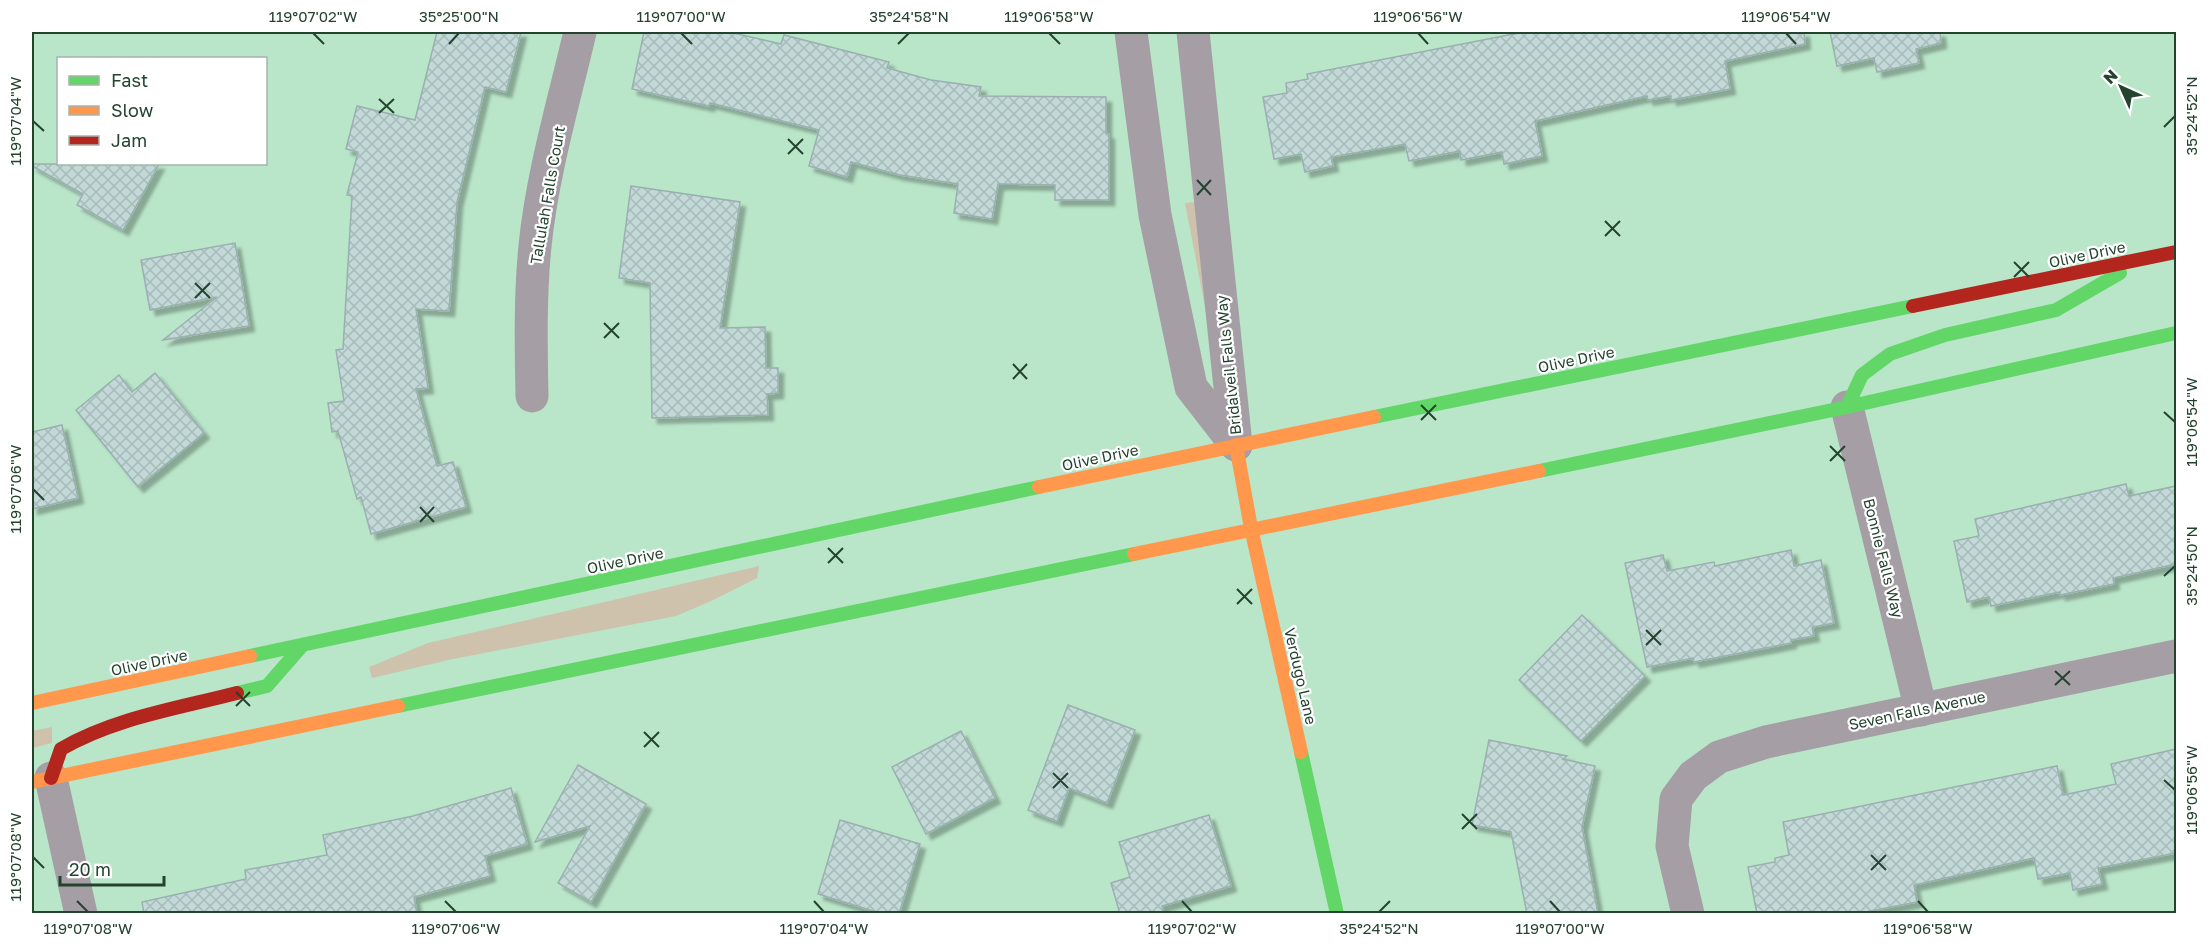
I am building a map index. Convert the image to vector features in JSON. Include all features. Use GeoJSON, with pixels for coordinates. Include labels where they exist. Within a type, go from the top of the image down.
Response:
{"type":"FeatureCollection","features":[{"type":"Feature","properties":{"kind":"main road","name":"Olive Drive"},"geometry":{"type":"LineString","coordinates":[[32,703],[1236,445],[2176,252]]}},
{"type":"Feature","properties":{"kind":"main road"},"geometry":{"type":"LineString","coordinates":[[1847,407],[1862,375],[1890,354],[1945,335],[2056,310],[2145,259]]}},
{"type":"Feature","properties":{"kind":"main road"},"geometry":{"type":"LineString","coordinates":[[41,780],[1251,528],[1847,407],[2176,333]]}},
{"type":"Feature","properties":{"kind":"main road","name":"Verdugo Lane"},"geometry":{"type":"LineString","coordinates":[[1236,445],[1251,528],[1337,914]]}},
{"type":"Feature","properties":{"kind":"main road"},"geometry":{"type":"LineString","coordinates":[[41,780],[61,749],[83,736],[125,722],[267,686],[301,647]]}},
{"type":"Feature","properties":{"kind":"street","name":"Tallulah Falls Court"},"geometry":{"type":"LineString","coordinates":[[532,396],[530,322],[535,244],[549,165],[580,32]]}},
{"type":"Feature","properties":{"kind":"street","name":"Bridalveil Falls Way"},"geometry":{"type":"LineString","coordinates":[[1131,32],[1155,215],[1191,387],[1236,445]]}},
{"type":"Feature","properties":{"kind":"street","name":"Bridalveil Falls Way"},"geometry":{"type":"LineString","coordinates":[[1193,32],[1236,445]]}},
{"type":"Feature","properties":{"kind":"street","name":"Bonnie Falls Way"},"geometry":{"type":"LineString","coordinates":[[1847,407],[1921,710]]}},
{"type":"Feature","properties":{"kind":"street","name":"Seven Falls Avenue"},"geometry":{"type":"LineString","coordinates":[[1688,914],[1672,846],[1676,799],[1693,776],[1719,757],[1766,742],[2176,656]]}},
{"type":"Feature","properties":{"kind":"street"},"geometry":{"type":"LineString","coordinates":[[41,780],[81,914]]}},
{"type":"Feature","properties":{"kind":"shaded area"},"geometry":{"type":"Polygon","coordinates":[[[1196,202],[1210,333],[1185,203],[1196,202]]]}},
{"type":"Feature","properties":{"kind":"shaded area"},"geometry":{"type":"Polygon","coordinates":[[[759,566],[757,578],[676,616],[453,659],[372,678],[369,667],[428,643],[759,566]]]}},
{"type":"Feature","properties":{"kind":"shaded area"},"geometry":{"type":"Polygon","coordinates":[[[52,727],[52,743],[32,748],[32,731],[52,727]]]}},
{"type":"Feature","properties":{"kind":"building"},"geometry":{"type":"Polygon","coordinates":[[[437,32],[521,32],[506,92],[485,87],[457,202],[449,311],[416,309],[428,388],[416,389],[437,466],[453,462],[466,507],[371,534],[361,497],[357,499],[338,431],[332,432],[328,403],[344,401],[336,350],[343,349],[352,196],[347,195],[358,152],[346,149],[357,106],[415,120],[437,32]]]}},
{"type":"Feature","properties":{"kind":"building"},"geometry":{"type":"Polygon","coordinates":[[[644,32],[729,32],[781,44],[784,35],[889,62],[887,68],[931,80],[981,87],[979,96],[1106,97],[1106,133],[1109,134],[1109,200],[1055,200],[1055,185],[998,184],[992,219],[954,213],[958,184],[900,175],[851,162],[847,177],[809,166],[819,130],[710,103],[709,106],[632,89],[644,32]]]}},
{"type":"Feature","properties":{"kind":"building"},"geometry":{"type":"Polygon","coordinates":[[[1524,32],[1804,32],[1805,44],[1725,61],[1730,89],[1671,100],[1671,96],[1648,100],[1647,96],[1535,121],[1542,156],[1504,164],[1502,152],[1461,160],[1460,151],[1409,161],[1405,144],[1331,157],[1333,166],[1305,172],[1301,154],[1274,159],[1263,97],[1287,93],[1286,83],[1308,79],[1307,74],[1524,32]]]}},
{"type":"Feature","properties":{"kind":"building"},"geometry":{"type":"Polygon","coordinates":[[[1830,32],[1940,32],[1941,43],[1916,49],[1919,63],[1877,72],[1874,58],[1837,66],[1830,32]]]}},
{"type":"Feature","properties":{"kind":"building"},"geometry":{"type":"Polygon","coordinates":[[[32,164],[158,165],[123,230],[77,205],[83,194],[32,164]]]}},
{"type":"Feature","properties":{"kind":"building"},"geometry":{"type":"Polygon","coordinates":[[[631,186],[740,202],[720,328],[765,327],[766,368],[778,368],[778,393],[767,394],[768,415],[652,418],[650,283],[619,278],[631,186]]]}},
{"type":"Feature","properties":{"kind":"building"},"geometry":{"type":"Polygon","coordinates":[[[235,243],[249,326],[163,340],[217,297],[150,310],[141,260],[235,243]]]}},
{"type":"Feature","properties":{"kind":"building"},"geometry":{"type":"Polygon","coordinates":[[[155,373],[204,433],[138,487],[76,410],[119,375],[132,392],[155,373]]]}},
{"type":"Feature","properties":{"kind":"building"},"geometry":{"type":"Polygon","coordinates":[[[62,425],[78,498],[32,509],[32,432],[62,425]]]}},
{"type":"Feature","properties":{"kind":"building"},"geometry":{"type":"Polygon","coordinates":[[[2126,484],[2129,496],[2176,486],[2176,564],[2113,578],[2114,584],[2060,595],[2060,592],[1991,606],[1989,597],[1967,602],[1954,541],[1979,536],[1975,519],[2126,484]]]}},
{"type":"Feature","properties":{"kind":"building"},"geometry":{"type":"Polygon","coordinates":[[[1791,550],[1794,566],[1821,560],[1834,623],[1812,627],[1814,636],[1791,640],[1791,643],[1694,662],[1693,658],[1647,667],[1625,563],[1663,555],[1667,571],[1714,562],[1715,566],[1791,550]]]}},
{"type":"Feature","properties":{"kind":"building"},"geometry":{"type":"Polygon","coordinates":[[[1582,615],[1645,676],[1581,741],[1519,680],[1582,615]]]}},
{"type":"Feature","properties":{"kind":"building"},"geometry":{"type":"Polygon","coordinates":[[[1068,705],[1135,730],[1107,803],[1069,788],[1057,821],[1028,810],[1068,705]]]}},
{"type":"Feature","properties":{"kind":"building"},"geometry":{"type":"Polygon","coordinates":[[[961,731],[995,798],[926,834],[892,767],[961,731]]]}},
{"type":"Feature","properties":{"kind":"building"},"geometry":{"type":"Polygon","coordinates":[[[1489,740],[1567,756],[1563,759],[1595,766],[1582,827],[1598,914],[1527,914],[1511,832],[1472,825],[1489,740]]]}},
{"type":"Feature","properties":{"kind":"building"},"geometry":{"type":"Polygon","coordinates":[[[2176,749],[2176,853],[2098,868],[2102,884],[2073,890],[2070,873],[2038,879],[2034,858],[1914,885],[1917,902],[1855,914],[1757,914],[1748,867],[1775,862],[1775,858],[1789,855],[1783,822],[2057,766],[2063,795],[2116,784],[2111,764],[2176,749]]]}},
{"type":"Feature","properties":{"kind":"building"},"geometry":{"type":"Polygon","coordinates":[[[578,765],[646,804],[591,902],[558,883],[590,826],[535,842],[578,765]]]}},
{"type":"Feature","properties":{"kind":"building"},"geometry":{"type":"Polygon","coordinates":[[[511,788],[527,844],[485,856],[490,876],[414,897],[417,914],[144,914],[142,902],[246,879],[245,870],[327,855],[323,835],[413,816],[511,788]]]}},
{"type":"Feature","properties":{"kind":"building"},"geometry":{"type":"Polygon","coordinates":[[[1209,815],[1231,886],[1162,906],[1164,914],[1120,914],[1111,883],[1130,877],[1119,842],[1209,815]]]}},
{"type":"Feature","properties":{"kind":"building"},"geometry":{"type":"Polygon","coordinates":[[[840,820],[920,844],[899,914],[883,914],[818,894],[840,820]]]}},
{"type":"Feature","properties":{"kind":"traffic: fast"},"geometry":{"type":"LineString","coordinates":[[1847,407],[1862,375],[1890,354],[1945,335],[2056,310],[2120,273]]}},
{"type":"Feature","properties":{"kind":"traffic: fast"},"geometry":{"type":"LineString","coordinates":[[1374,417],[1913,306]]}},
{"type":"Feature","properties":{"kind":"traffic: fast"},"geometry":{"type":"LineString","coordinates":[[1539,471],[1847,407],[2176,333]]}},
{"type":"Feature","properties":{"kind":"traffic: fast"},"geometry":{"type":"LineString","coordinates":[[250,656],[1039,487]]}},
{"type":"Feature","properties":{"kind":"traffic: fast"},"geometry":{"type":"LineString","coordinates":[[398,706],[1134,554]]}},
{"type":"Feature","properties":{"kind":"traffic: fast"},"geometry":{"type":"LineString","coordinates":[[237,693],[267,686],[301,647]]}},
{"type":"Feature","properties":{"kind":"traffic: fast"},"geometry":{"type":"LineString","coordinates":[[1301,752],[1337,914]]}},
{"type":"Feature","properties":{"kind":"traffic: slow"},"geometry":{"type":"LineString","coordinates":[[1039,487],[1374,417]]}},
{"type":"Feature","properties":{"kind":"traffic: slow"},"geometry":{"type":"LineString","coordinates":[[1236,445],[1251,528],[1301,752]]}},
{"type":"Feature","properties":{"kind":"traffic: slow"},"geometry":{"type":"LineString","coordinates":[[1134,554],[1539,471]]}},
{"type":"Feature","properties":{"kind":"traffic: slow"},"geometry":{"type":"LineString","coordinates":[[32,703],[250,656]]}},
{"type":"Feature","properties":{"kind":"traffic: slow"},"geometry":{"type":"LineString","coordinates":[[32,782],[398,706]]}},
{"type":"Feature","properties":{"kind":"traffic: jam"},"geometry":{"type":"LineString","coordinates":[[1913,306],[2176,252]]}},
{"type":"Feature","properties":{"kind":"traffic: jam"},"geometry":{"type":"LineString","coordinates":[[51,778],[61,749],[81,738],[147,715],[237,693]]}}]}
